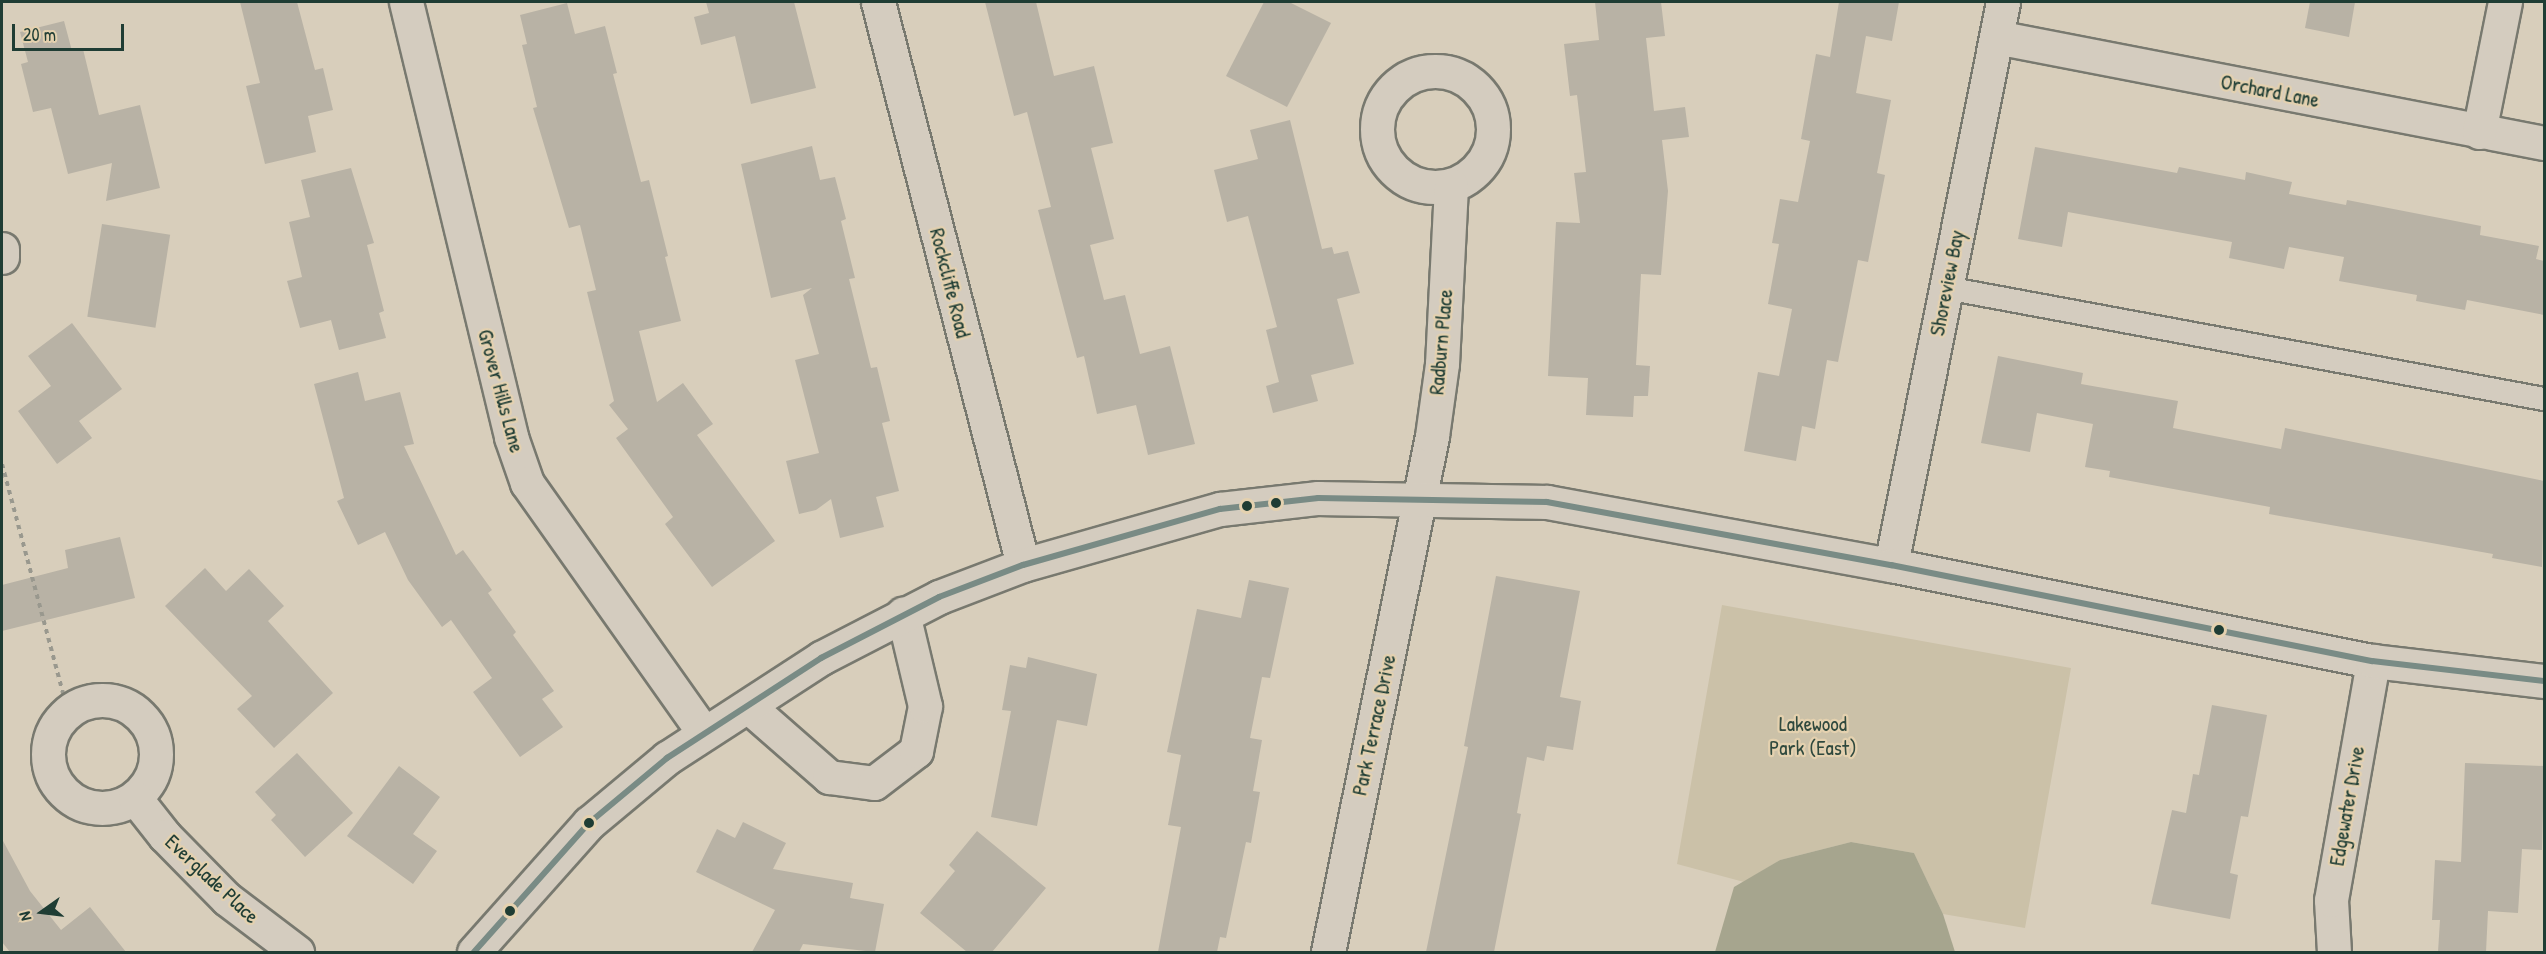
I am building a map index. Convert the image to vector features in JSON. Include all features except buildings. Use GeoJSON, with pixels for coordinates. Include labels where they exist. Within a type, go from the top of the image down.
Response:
{"type":"FeatureCollection","features":[{"type":"Feature","properties":{"kind":"street","name":"Grover Hills Lane"},"geometry":{"type":"LineString","coordinates":[[406,2],[511,437],[527,483],[703,732]]}},
{"type":"Feature","properties":{"kind":"street","name":"Rockcliffe Road"},"geometry":{"type":"LineString","coordinates":[[878,2],[1023,565]]}},
{"type":"Feature","properties":{"kind":"street","name":"Shoreview Bay"},"geometry":{"type":"LineString","coordinates":[[1891,565],[2003,2]]}},
{"type":"Feature","properties":{"kind":"street"},"geometry":{"type":"LineString","coordinates":[[2479,132],[2505,2]]}},
{"type":"Feature","properties":{"kind":"street","name":"Orchard Lane"},"geometry":{"type":"LineString","coordinates":[[1996,37],[2544,143]]}},
{"type":"Feature","properties":{"kind":"street","name":"Radburn Place"},"geometry":{"type":"LineString","coordinates":[[1421,498],[1442,364],[1451,185]]}},
{"type":"Feature","properties":{"kind":"street"},"geometry":{"type":"LineString","coordinates":[[2,249],[2,257]]}},
{"type":"Feature","properties":{"kind":"street"},"geometry":{"type":"LineString","coordinates":[[474,952],[589,823],[703,732],[748,706],[821,658],[903,614],[1023,565],[1220,509],[1318,498],[1547,502],[1891,565],[2373,661],[2544,681]]}},
{"type":"Feature","properties":{"kind":"street","name":"Park Terrace Drive"},"geometry":{"type":"LineString","coordinates":[[1328,952],[1421,498]]}},
{"type":"Feature","properties":{"kind":"street"},"geometry":{"type":"LineString","coordinates":[[748,706],[829,777],[874,783],[916,751],[925,706],[903,614]]}},
{"type":"Feature","properties":{"kind":"street","name":"Edgewater Drive"},"geometry":{"type":"LineString","coordinates":[[2334,952],[2331,900],[2373,661]]}},
{"type":"Feature","properties":{"kind":"street"},"geometry":{"type":"LineString","coordinates":[[99,699],[116,701],[145,720],[153,735],[154,770],[135,798],[118,806],[99,808],[81,804],[66,795],[48,762],[49,744],[55,726],[68,712],[99,699]]}},
{"type":"Feature","properties":{"kind":"street","name":"Everglade Place"},"geometry":{"type":"LineString","coordinates":[[135,798],[165,836],[227,899],[297,952]]}},
{"type":"Feature","properties":{"kind":"lane"},"geometry":{"type":"LineString","coordinates":[[1946,288],[2544,399]]}},
{"type":"Feature","properties":{"kind":"path"},"geometry":{"type":"LineString","coordinates":[[2,464],[68,712]]}},
{"type":"Feature","properties":{"kind":"green space","name":"Lakewood Park (East)"},"geometry":{"type":"Polygon","coordinates":[[[1722,605],[2071,668],[2025,928],[1943,914],[1914,853],[1851,842],[1780,860],[1744,882],[1677,864],[1722,605]]]}},
{"type":"Feature","properties":{"kind":"shaded area"},"geometry":{"type":"Polygon","coordinates":[[[1851,842],[1914,853],[1943,914],[1955,952],[1715,952],[1734,887],[1780,860],[1851,842]]]}},
{"type":"Feature","properties":{"kind":"transit line"},"geometry":{"type":"LineString","coordinates":[[474,952],[589,823],[667,758],[821,658],[939,597],[1023,565],[1220,509],[1318,498],[1547,502],[1891,565],[2373,661],[2544,681]]}}]}
